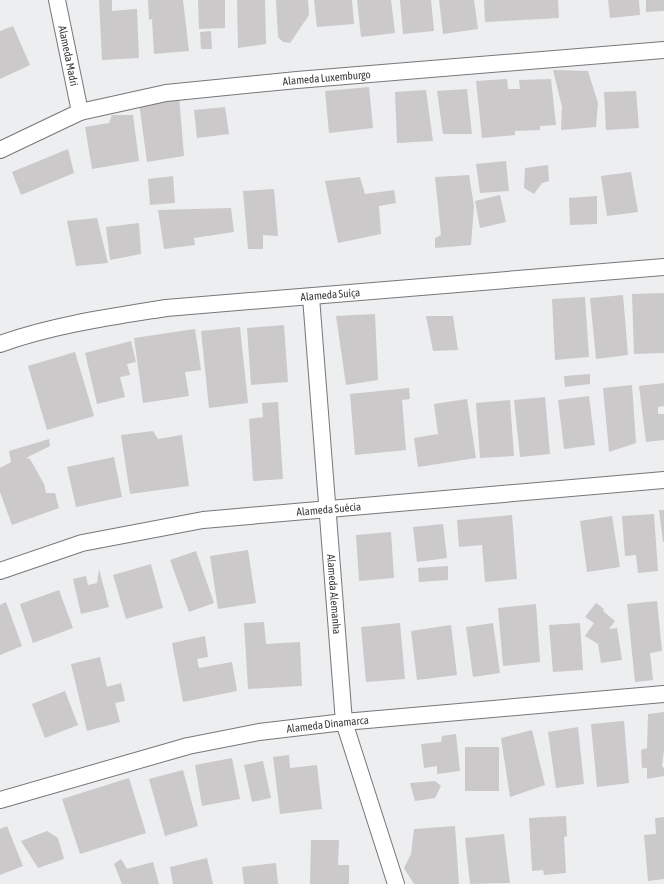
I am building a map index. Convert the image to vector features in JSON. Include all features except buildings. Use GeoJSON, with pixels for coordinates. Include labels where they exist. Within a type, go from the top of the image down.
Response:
{"type":"FeatureCollection","features":[{"type":"Feature","properties":{"kind":"street","name":"Alameda Madri"},"geometry":{"type":"LineString","coordinates":[[57,0],[80,112]]}},
{"type":"Feature","properties":{"kind":"street","name":"Alameda Luxemburgo"},"geometry":{"type":"LineString","coordinates":[[0,150],[80,112],[166,93],[297,80],[664,50]]}},
{"type":"Feature","properties":{"kind":"street","name":"Alameda Suíça"},"geometry":{"type":"LineString","coordinates":[[0,344],[34,332],[158,309],[664,267]]}},
{"type":"Feature","properties":{"kind":"street","name":"Alameda Alemanha"},"geometry":{"type":"LineString","coordinates":[[311,297],[344,722],[396,884]]}},
{"type":"Feature","properties":{"kind":"street","name":"Alameda Suécia"},"geometry":{"type":"LineString","coordinates":[[0,571],[82,542],[203,520],[327,508],[664,480]]}},
{"type":"Feature","properties":{"kind":"street","name":"Alameda Dinamarca"},"geometry":{"type":"LineString","coordinates":[[0,800],[188,746],[259,732],[344,722],[664,694]]}}]}
